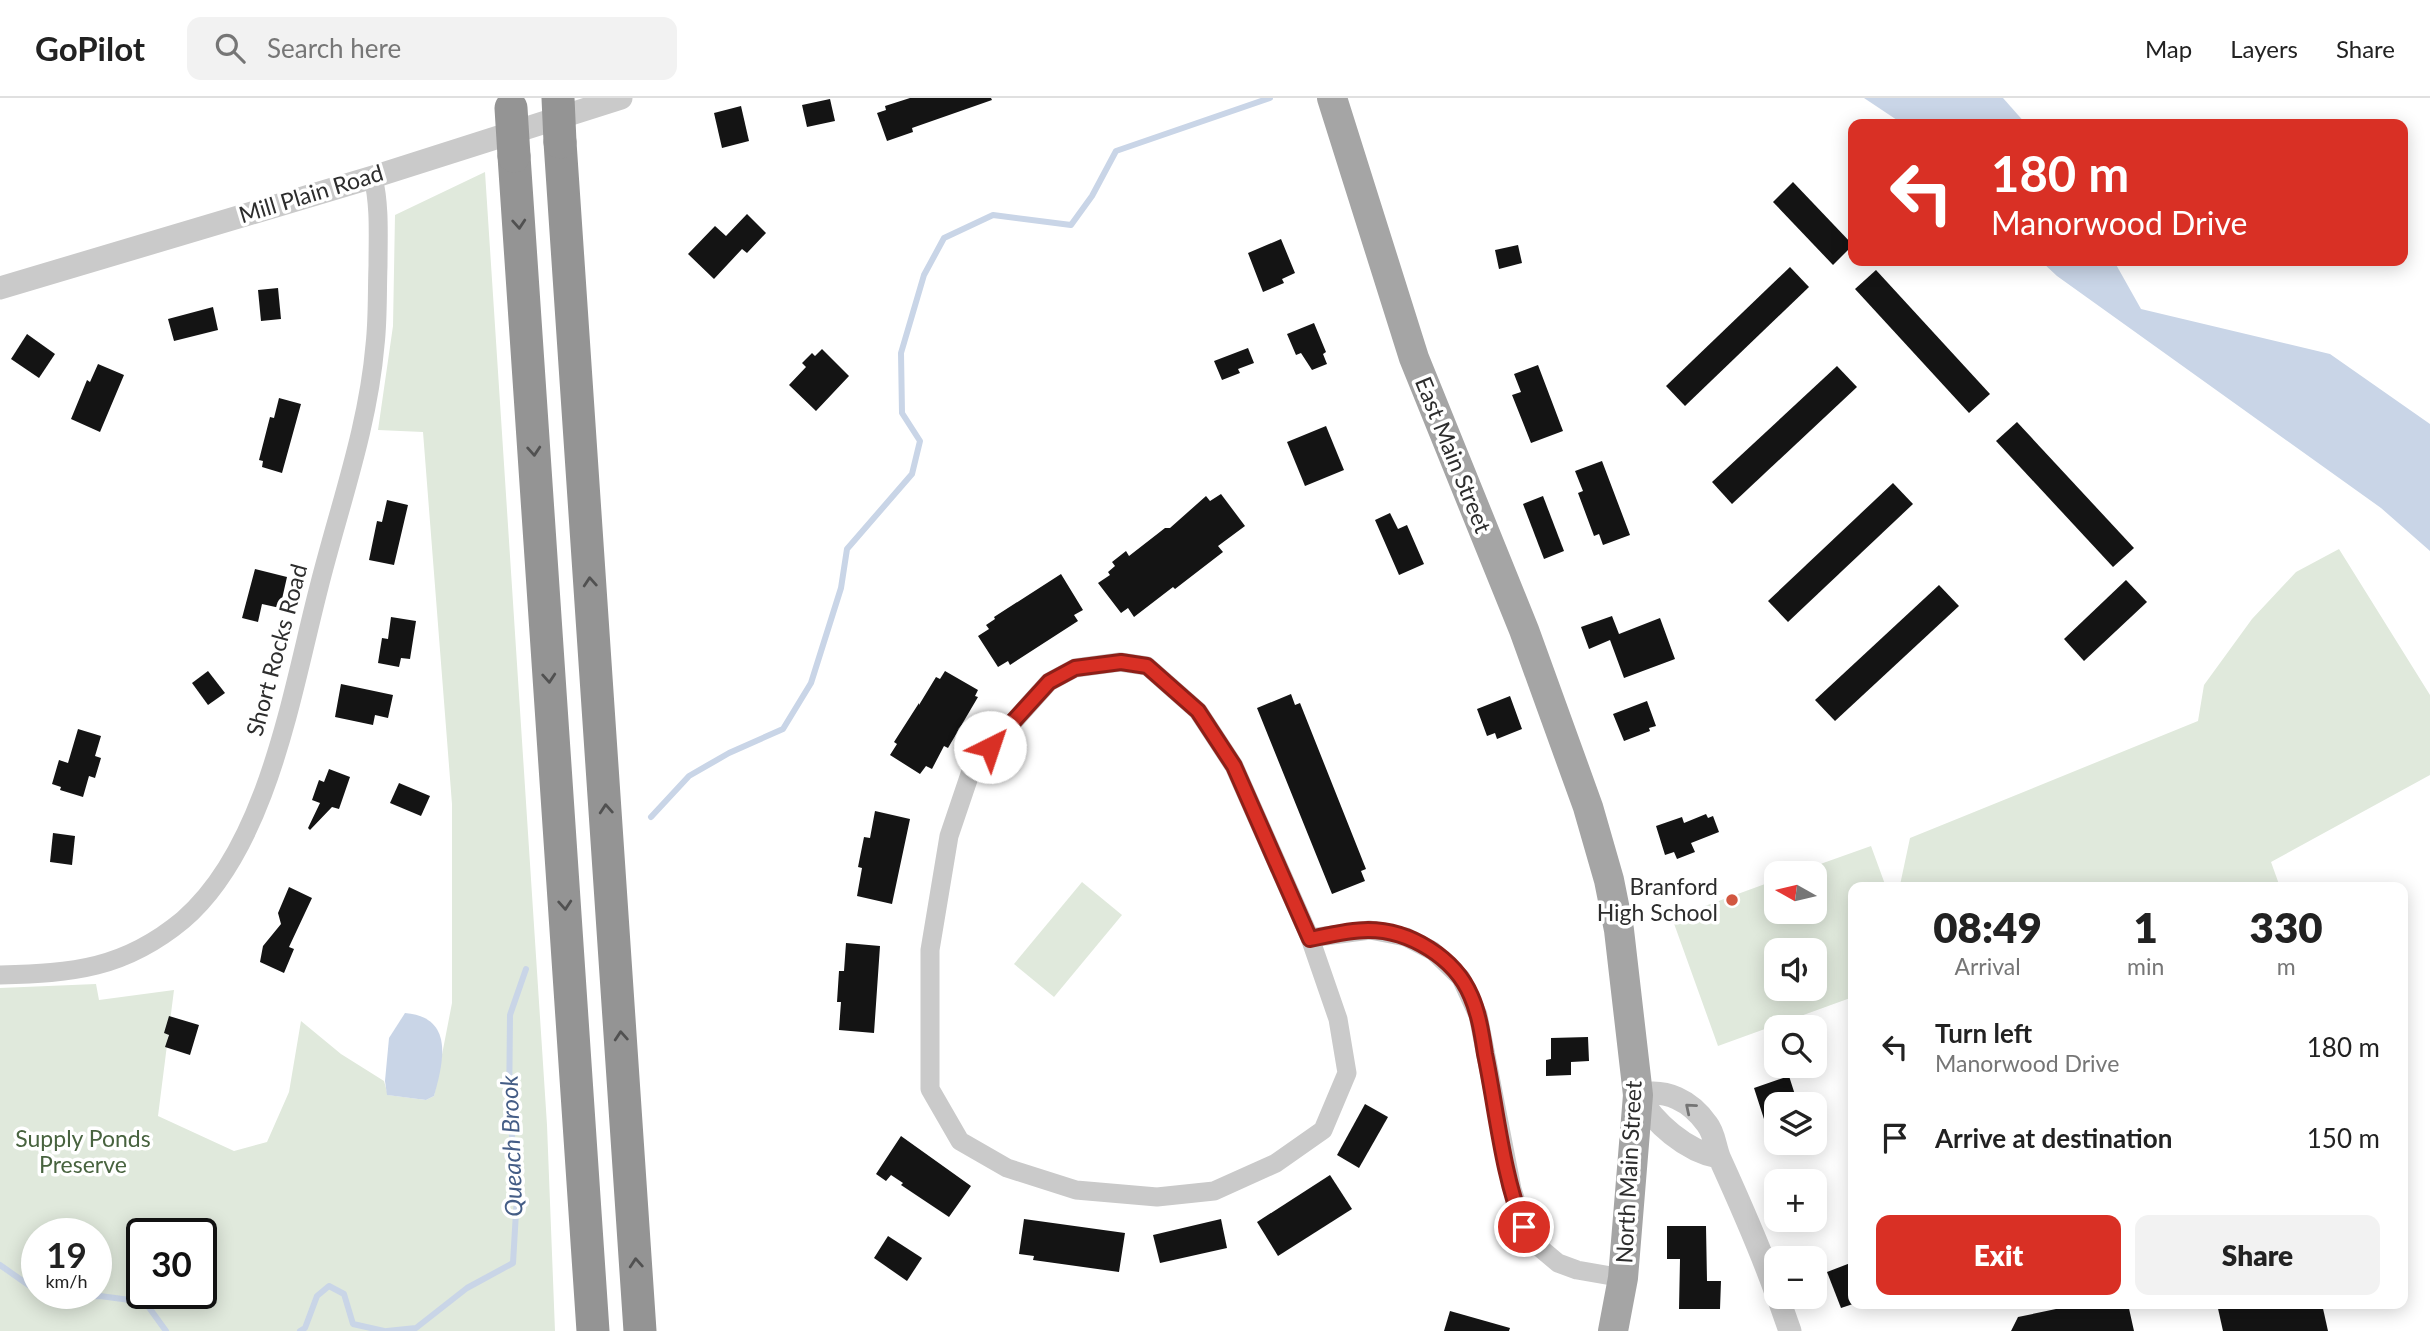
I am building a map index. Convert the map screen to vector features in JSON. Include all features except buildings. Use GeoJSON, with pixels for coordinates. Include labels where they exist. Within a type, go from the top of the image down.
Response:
{"type":"FeatureCollection","features":[{"type":"Feature","properties":{"kind":"highway"},"geometry":{"type":"LineString","coordinates":[[558,98],[640,1331]]}},
{"type":"Feature","properties":{"kind":"highway"},"geometry":{"type":"LineString","coordinates":[[511,103],[593,1331]]}},
{"type":"Feature","properties":{"kind":"main road","name":"East Main Street"},"geometry":{"type":"LineString","coordinates":[[1332,98],[1414,358],[1524,630],[1588,807]]}},
{"type":"Feature","properties":{"kind":"main road","name":"North Main Street"},"geometry":{"type":"LineString","coordinates":[[1588,807],[1609,880],[1619,930],[1638,1095],[1623,1278],[1612,1331]]}},
{"type":"Feature","properties":{"kind":"street","name":"Mill Plain Road"},"geometry":{"type":"LineString","coordinates":[[0,288],[373,177],[621,98]]}},
{"type":"Feature","properties":{"kind":"street","name":"Short Rocks Road"},"geometry":{"type":"LineString","coordinates":[[0,975],[73,972],[118,959],[140,947],[182,920],[197,905],[217,882],[249,825],[287,715],[365,414],[375,345],[377,309],[378,200],[373,177]]}},
{"type":"Feature","properties":{"kind":"street"},"geometry":{"type":"LineString","coordinates":[[1121,662],[1147,666],[1198,711],[1234,766],[1310,939],[1338,1019],[1347,1073],[1323,1130],[1276,1163],[1214,1191],[1157,1197],[1076,1190],[1007,1168],[960,1140],[930,1089],[930,950],[949,836],[972,768],[1049,682],[1075,668],[1121,662]]}},
{"type":"Feature","properties":{"kind":"street"},"geometry":{"type":"LineString","coordinates":[[1310,939],[1353,931],[1387,932],[1406,937],[1433,951],[1461,978],[1478,1015],[1512,1189],[1524,1227],[1544,1255],[1558,1263],[1577,1270],[1623,1278]]}},
{"type":"Feature","properties":{"kind":"street"},"geometry":{"type":"LineString","coordinates":[[1718,1157],[1693,1148],[1655,1120],[1638,1095],[1672,1095],[1708,1124],[1718,1157],[1764,1265]]}},
{"type":"Feature","properties":{"kind":"street"},"geometry":{"type":"LineString","coordinates":[[1782,1309],[1790,1331]]}},
{"type":"Feature","properties":{"kind":"green space","name":"Supply Ponds Preserve"},"geometry":{"type":"Polygon","coordinates":[[[485,172],[547,1125],[555,1331],[0,1331],[0,988],[96,984],[99,1000],[174,990],[158,1116],[234,1151],[267,1142],[289,1092],[301,1021],[341,1054],[384,1081],[388,1095],[426,1100],[434,1096],[452,1003],[452,804],[423,432],[378,430],[393,326],[395,215],[485,172]]]}},
{"type":"Feature","properties":{"kind":"green space"},"geometry":{"type":"Polygon","coordinates":[[[2339,549],[2430,695],[2430,775],[2271,862],[2278,882],[1901,882],[1910,838],[2198,721],[2204,685],[2252,619],[2296,572],[2339,549]]]}},
{"type":"Feature","properties":{"kind":"green space"},"geometry":{"type":"Polygon","coordinates":[[[1871,846],[1884,882],[1848,882],[1848,999],[1803,1015],[1764,1015],[1764,1029],[1718,1046],[1672,918],[1764,884],[1764,924],[1827,924],[1827,862],[1871,846]]]}},
{"type":"Feature","properties":{"kind":"green space"},"geometry":{"type":"Polygon","coordinates":[[[1082,882],[1122,915],[1054,997],[1014,964],[1082,882]]]}},
{"type":"Feature","properties":{"kind":"water"},"geometry":{"type":"Polygon","coordinates":[[[1864,98],[2003,98],[2022,119],[1896,119],[1864,98]]]}},
{"type":"Feature","properties":{"kind":"water"},"geometry":{"type":"Polygon","coordinates":[[[2046,266],[2117,266],[2141,309],[2330,354],[2430,424],[2430,551],[2381,508],[2046,266]]]}},
{"type":"Feature","properties":{"kind":"water"},"geometry":{"type":"Polygon","coordinates":[[[405,1013],[421,1016],[432,1023],[442,1043],[441,1069],[434,1096],[426,1100],[387,1095],[385,1081],[389,1038],[405,1013]]]}},
{"type":"Feature","properties":{"kind":"waterway","name":"Queach Brook"},"geometry":{"type":"LineString","coordinates":[[651,817],[689,776],[729,753],[783,729],[811,683],[841,588],[847,549],[912,474],[920,441],[902,413],[901,353],[924,275],[944,238],[993,215],[1071,225],[1092,196],[1116,151],[1270,98]]}},
{"type":"Feature","properties":{"kind":"waterway","name":"Queach Brook"},"geometry":{"type":"LineString","coordinates":[[387,1331],[416,1328],[467,1288],[513,1263],[518,1178],[509,1115],[510,1015],[526,969]]}},
{"type":"Feature","properties":{"kind":"waterway","name":"Queach Brook"},"geometry":{"type":"LineString","coordinates":[[0,1265],[21,1280]]}},
{"type":"Feature","properties":{"kind":"waterway","name":"Queach Brook"},"geometry":{"type":"LineString","coordinates":[[300,1331],[305,1328],[317,1296],[329,1286],[344,1294],[353,1324],[384,1331]]}},
{"type":"Feature","properties":{"kind":"waterway","name":"Queach Brook"},"geometry":{"type":"LineString","coordinates":[[112,1298],[145,1302],[166,1331]]}},
{"type":"Feature","properties":{"kind":"place","name":"Branford High School"},"geometry":{"type":"Point","coordinates":[1732,900]}},
{"type":"Feature","properties":{"kind":"route"},"geometry":{"type":"LineString","coordinates":[[990,747],[1049,682],[1075,668],[1096,664],[1121,662],[1147,666],[1198,711],[1234,766],[1310,939],[1353,931],[1387,932],[1406,937],[1433,951],[1461,978],[1478,1015],[1512,1189],[1524,1227]]}}]}
